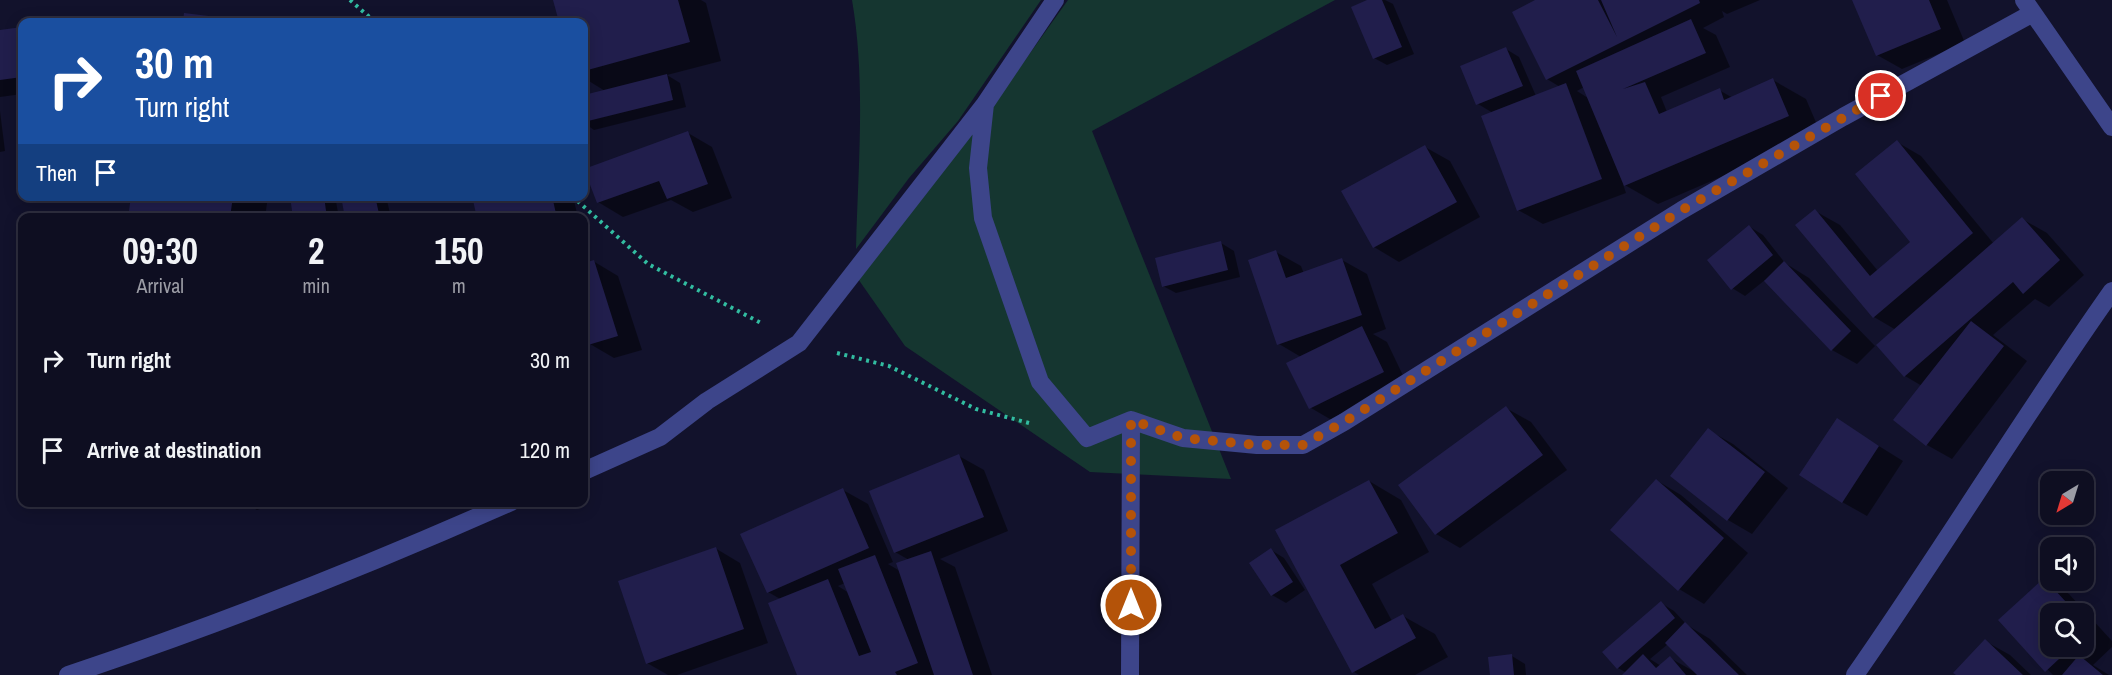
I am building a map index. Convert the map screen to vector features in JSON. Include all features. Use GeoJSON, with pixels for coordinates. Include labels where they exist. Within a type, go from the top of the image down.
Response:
{"type":"FeatureCollection","features":[{"type":"Feature","properties":{"kind":"street"},"geometry":{"type":"LineString","coordinates":[[588,469],[660,437],[707,401],[799,343],[985,104],[1055,0]]}},
{"type":"Feature","properties":{"kind":"street"},"geometry":{"type":"LineString","coordinates":[[985,104],[978,168],[983,218],[1040,382],[1087,438],[1131,420],[1183,438],[1257,445],[1303,445],[1344,422],[1682,210],[2028,7],[2112,128]]}},
{"type":"Feature","properties":{"kind":"street"},"geometry":{"type":"LineString","coordinates":[[1855,675],[1930,568],[2070,351],[2112,291]]}},
{"type":"Feature","properties":{"kind":"street"},"geometry":{"type":"LineString","coordinates":[[1130,675],[1131,420]]}},
{"type":"Feature","properties":{"kind":"street"},"geometry":{"type":"LineString","coordinates":[[68,675],[131,654],[416,544],[500,507]]}},
{"type":"Feature","properties":{"kind":"path"},"geometry":{"type":"LineString","coordinates":[[350,0],[370,18]]}},
{"type":"Feature","properties":{"kind":"green space"},"geometry":{"type":"Polygon","coordinates":[[[852,0],[1041,0],[958,121],[909,178],[856,249],[860,93],[852,0]]]}},
{"type":"Feature","properties":{"kind":"green space"},"geometry":{"type":"Polygon","coordinates":[[[1068,0],[1335,0],[1092,131],[1231,479],[1090,472],[905,346],[856,276],[983,119],[1068,0]]]}},
{"type":"Feature","properties":{"kind":"building"},"geometry":{"type":"Polygon","coordinates":[[[553,0],[678,0],[690,42],[588,70],[588,18],[558,18],[553,0]]]}},
{"type":"Feature","properties":{"kind":"building"},"geometry":{"type":"Polygon","coordinates":[[[1367,0],[1382,0],[1402,47],[1373,59],[1351,7],[1367,0]]]}},
{"type":"Feature","properties":{"kind":"building"},"geometry":{"type":"Polygon","coordinates":[[[1535,0],[1598,0],[1617,37],[1601,0],[1699,0],[1700,3],[1546,80],[1512,12],[1535,0]]]}},
{"type":"Feature","properties":{"kind":"building"},"geometry":{"type":"Polygon","coordinates":[[[1852,0],[1929,0],[1941,29],[1876,56],[1852,0]]]}},
{"type":"Feature","properties":{"kind":"building"},"geometry":{"type":"Polygon","coordinates":[[[184,13],[225,18],[183,18],[184,13]]]}},
{"type":"Feature","properties":{"kind":"building"},"geometry":{"type":"Polygon","coordinates":[[[1691,19],[1706,53],[1623,89],[1645,82],[1659,114],[1720,88],[1724,100],[1773,78],[1789,116],[1624,186],[1576,71],[1691,19]]]}},
{"type":"Feature","properties":{"kind":"building"},"geometry":{"type":"Polygon","coordinates":[[[18,28],[18,78],[0,80],[0,30],[18,28]]]}},
{"type":"Feature","properties":{"kind":"building"},"geometry":{"type":"Polygon","coordinates":[[[1506,47],[1523,86],[1476,105],[1460,66],[1506,47]]]}},
{"type":"Feature","properties":{"kind":"building"},"geometry":{"type":"Polygon","coordinates":[[[667,74],[673,100],[588,121],[588,94],[667,74]]]}},
{"type":"Feature","properties":{"kind":"building"},"geometry":{"type":"Polygon","coordinates":[[[1566,83],[1602,179],[1517,211],[1481,116],[1566,83]]]}},
{"type":"Feature","properties":{"kind":"building"},"geometry":{"type":"Polygon","coordinates":[[[688,131],[708,184],[667,199],[659,181],[597,203],[588,179],[588,168],[688,131]]]}},
{"type":"Feature","properties":{"kind":"building"},"geometry":{"type":"Polygon","coordinates":[[[1897,140],[1973,233],[1873,318],[1795,225],[1815,209],[1870,276],[1910,242],[1855,174],[1897,140]]]}},
{"type":"Feature","properties":{"kind":"building"},"geometry":{"type":"Polygon","coordinates":[[[1425,145],[1457,202],[1373,248],[1341,191],[1425,145]]]}},
{"type":"Feature","properties":{"kind":"building"},"geometry":{"type":"Polygon","coordinates":[[[130,201],[232,201],[231,213],[129,211],[130,201]]]}},
{"type":"Feature","properties":{"kind":"building"},"geometry":{"type":"Polygon","coordinates":[[[291,201],[325,201],[326,213],[292,213],[291,201]]]}},
{"type":"Feature","properties":{"kind":"building"},"geometry":{"type":"Polygon","coordinates":[[[342,201],[376,201],[379,213],[344,213],[342,201]]]}},
{"type":"Feature","properties":{"kind":"building"},"geometry":{"type":"Polygon","coordinates":[[[473,201],[553,201],[556,213],[476,213],[473,201]]]}},
{"type":"Feature","properties":{"kind":"building"},"geometry":{"type":"Polygon","coordinates":[[[2022,217],[2060,260],[2023,294],[2013,282],[1904,377],[1876,345],[2022,217]]]}},
{"type":"Feature","properties":{"kind":"building"},"geometry":{"type":"Polygon","coordinates":[[[1749,225],[1773,255],[1731,290],[1707,260],[1749,225]]]}},
{"type":"Feature","properties":{"kind":"building"},"geometry":{"type":"Polygon","coordinates":[[[1221,241],[1228,270],[1162,287],[1155,258],[1221,241]]]}},
{"type":"Feature","properties":{"kind":"building"},"geometry":{"type":"Polygon","coordinates":[[[1276,250],[1286,278],[1342,258],[1362,315],[1277,345],[1248,260],[1276,250]]]}},
{"type":"Feature","properties":{"kind":"building"},"geometry":{"type":"Polygon","coordinates":[[[594,260],[618,336],[588,345],[588,262],[594,260]]]}},
{"type":"Feature","properties":{"kind":"building"},"geometry":{"type":"Polygon","coordinates":[[[1784,261],[1851,331],[1831,351],[1764,281],[1784,261]]]}},
{"type":"Feature","properties":{"kind":"building"},"geometry":{"type":"Polygon","coordinates":[[[1971,321],[2004,346],[1926,446],[1893,420],[1971,321]]]}},
{"type":"Feature","properties":{"kind":"building"},"geometry":{"type":"Polygon","coordinates":[[[1362,326],[1384,372],[1309,409],[1286,363],[1362,326]]]}},
{"type":"Feature","properties":{"kind":"building"},"geometry":{"type":"Polygon","coordinates":[[[1506,406],[1543,455],[1435,535],[1398,485],[1506,406]]]}},
{"type":"Feature","properties":{"kind":"building"},"geometry":{"type":"Polygon","coordinates":[[[1837,418],[1879,446],[1842,503],[1799,475],[1837,418]]]}},
{"type":"Feature","properties":{"kind":"building"},"geometry":{"type":"Polygon","coordinates":[[[1708,428],[1765,472],[1727,521],[1670,476],[1708,428]]]}},
{"type":"Feature","properties":{"kind":"building"},"geometry":{"type":"Polygon","coordinates":[[[959,454],[984,517],[894,553],[869,491],[959,454]]]}},
{"type":"Feature","properties":{"kind":"building"},"geometry":{"type":"Polygon","coordinates":[[[1656,479],[1724,538],[1678,591],[1610,530],[1656,479]]]}},
{"type":"Feature","properties":{"kind":"building"},"geometry":{"type":"Polygon","coordinates":[[[1369,480],[1398,533],[1340,565],[1375,629],[1403,614],[1416,638],[1352,673],[1275,530],[1369,480]]]}},
{"type":"Feature","properties":{"kind":"building"},"geometry":{"type":"Polygon","coordinates":[[[843,488],[869,548],[767,593],[740,534],[843,488]]]}},
{"type":"Feature","properties":{"kind":"building"},"geometry":{"type":"Polygon","coordinates":[[[716,547],[744,629],[646,664],[618,581],[716,547]]]}},
{"type":"Feature","properties":{"kind":"building"},"geometry":{"type":"Polygon","coordinates":[[[1271,548],[1293,582],[1271,596],[1249,563],[1271,548]]]}},
{"type":"Feature","properties":{"kind":"building"},"geometry":{"type":"Polygon","coordinates":[[[931,551],[973,675],[934,675],[896,563],[931,551]]]}},
{"type":"Feature","properties":{"kind":"building"},"geometry":{"type":"Polygon","coordinates":[[[875,555],[918,663],[895,672],[897,675],[797,675],[768,603],[828,579],[859,656],[871,652],[838,569],[875,555]]]}},
{"type":"Feature","properties":{"kind":"building"},"geometry":{"type":"Polygon","coordinates":[[[2040,582],[2040,591],[2056,591],[2067,603],[2040,603],[2040,657],[2061,657],[2045,672],[1998,620],[2040,582]]]}},
{"type":"Feature","properties":{"kind":"building"},"geometry":{"type":"Polygon","coordinates":[[[1661,601],[1675,618],[1617,669],[1602,652],[1661,601]]]}},
{"type":"Feature","properties":{"kind":"building"},"geometry":{"type":"Polygon","coordinates":[[[1685,622],[1739,675],[1697,675],[1665,643],[1685,622]]]}},
{"type":"Feature","properties":{"kind":"building"},"geometry":{"type":"Polygon","coordinates":[[[1985,639],[2023,675],[1956,675],[1953,673],[1985,639]]]}},
{"type":"Feature","properties":{"kind":"building"},"geometry":{"type":"Polygon","coordinates":[[[1512,654],[1514,675],[1490,675],[1488,657],[1512,654]]]}},
{"type":"Feature","properties":{"kind":"building"},"geometry":{"type":"Polygon","coordinates":[[[1643,654],[1656,668],[1670,656],[1686,675],[1622,675],[1643,654]]]}},
{"type":"Feature","properties":{"kind":"building"},"geometry":{"type":"Polygon","coordinates":[[[2077,657],[2081,657],[2103,675],[2062,675],[2077,657]]]}},
{"type":"Feature","properties":{"kind":"route"},"geometry":{"type":"LineString","coordinates":[[1131,605],[1131,420],[1183,438],[1257,445],[1303,445],[1344,422],[1682,210],[1881,96]]}}]}
